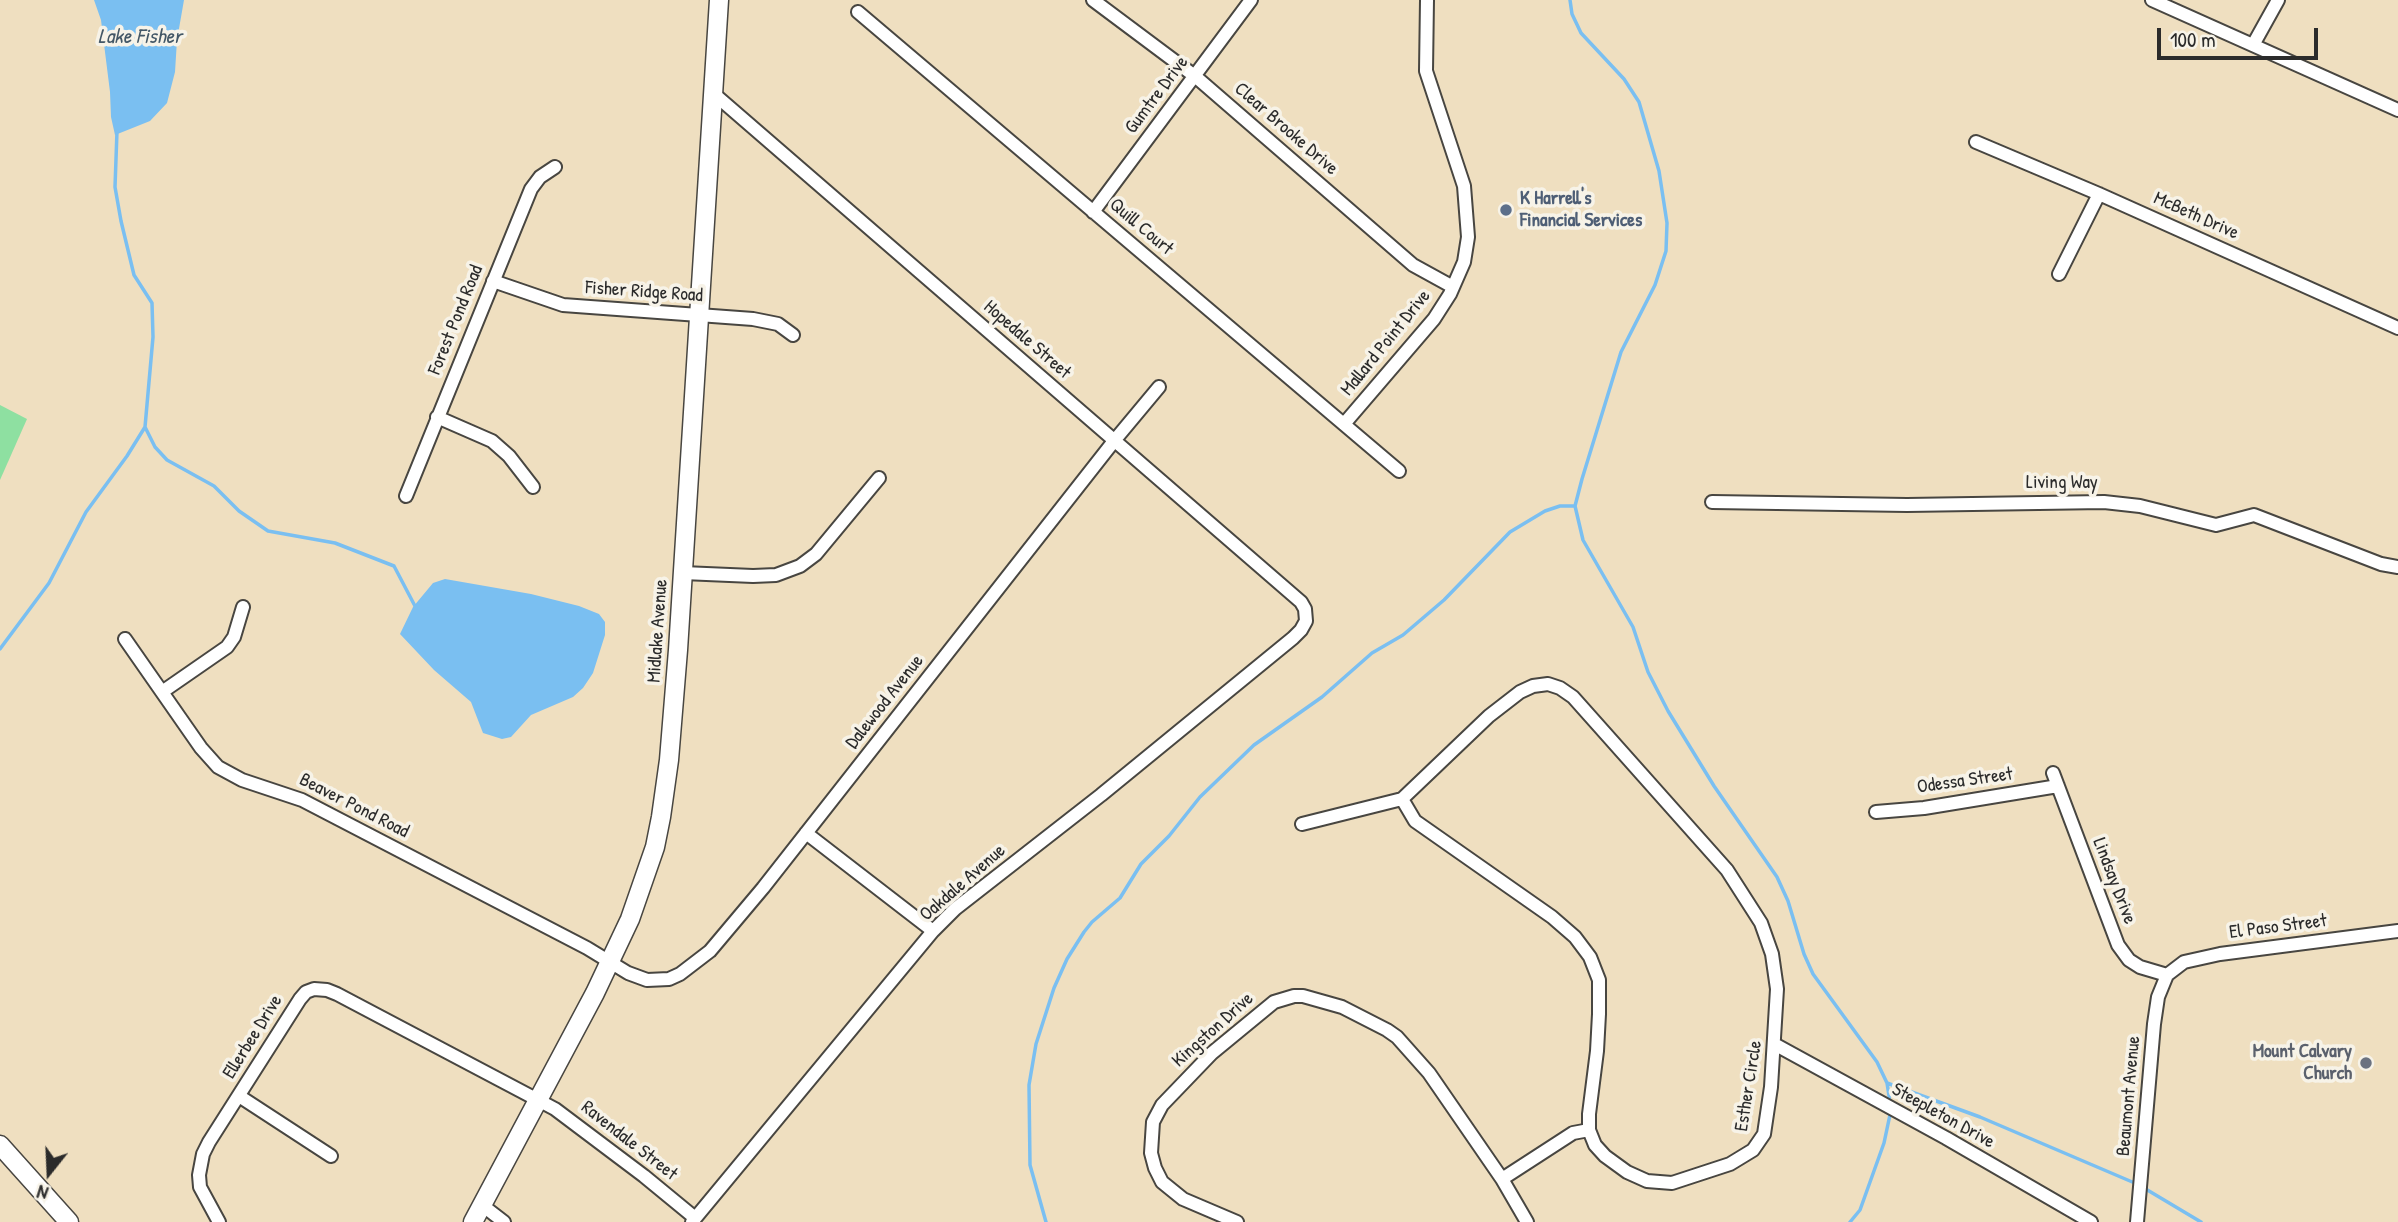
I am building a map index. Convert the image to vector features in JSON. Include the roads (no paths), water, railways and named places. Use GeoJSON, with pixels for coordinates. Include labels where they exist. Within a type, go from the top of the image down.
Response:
{"type":"FeatureCollection","features":[{"type":"Feature","properties":{"kind":"street","name":"Midlake Avenue"},"geometry":{"type":"LineString","coordinates":[[473,1222],[610,962],[641,890],[661,817],[669,760],[683,573],[719,0]]}},
{"type":"Feature","properties":{"kind":"street","name":"Clear Brooke Drive"},"geometry":{"type":"LineString","coordinates":[[1093,0],[1196,76],[1413,265],[1453,287]]}},
{"type":"Feature","properties":{"kind":"street","name":"Gumtre Drive"},"geometry":{"type":"LineString","coordinates":[[1093,212],[1251,0]]}},
{"type":"Feature","properties":{"kind":"street","name":"Mallard Point Drive"},"geometry":{"type":"LineString","coordinates":[[1345,424],[1434,319],[1464,262],[1468,237],[1465,199],[1458,166],[1426,71],[1427,0]]}},
{"type":"Feature","properties":{"kind":"street"},"geometry":{"type":"LineString","coordinates":[[2152,0],[2398,110]]}},
{"type":"Feature","properties":{"kind":"street"},"geometry":{"type":"LineString","coordinates":[[2253,45],[2277,0]]}},
{"type":"Feature","properties":{"kind":"street","name":"Quill Court"},"geometry":{"type":"LineString","coordinates":[[858,12],[1399,471]]}},
{"type":"Feature","properties":{"kind":"street","name":"Hopedale Street"},"geometry":{"type":"LineString","coordinates":[[713,93],[1301,602],[1306,609],[1306,621]]}},
{"type":"Feature","properties":{"kind":"street","name":"McBeth Drive"},"geometry":{"type":"LineString","coordinates":[[1976,142],[2398,328]]}},
{"type":"Feature","properties":{"kind":"street","name":"Forest Pond Road"},"geometry":{"type":"LineString","coordinates":[[406,496],[531,189],[540,177],[555,167]]}},
{"type":"Feature","properties":{"kind":"street"},"geometry":{"type":"LineString","coordinates":[[2059,274],[2099,194]]}},
{"type":"Feature","properties":{"kind":"street","name":"Fisher Ridge Road"},"geometry":{"type":"LineString","coordinates":[[493,281],[563,305],[768,321],[778,324],[793,335]]}},
{"type":"Feature","properties":{"kind":"street","name":"Dalewood Avenue"},"geometry":{"type":"LineString","coordinates":[[610,962],[646,981],[662,981],[680,974],[710,951],[1159,387]]}},
{"type":"Feature","properties":{"kind":"street"},"geometry":{"type":"LineString","coordinates":[[437,417],[492,441],[509,456],[533,487]]}},
{"type":"Feature","properties":{"kind":"street"},"geometry":{"type":"LineString","coordinates":[[683,573],[765,576],[800,566],[816,554],[878,478]]}},
{"type":"Feature","properties":{"kind":"street","name":"Living Way"},"geometry":{"type":"LineString","coordinates":[[1712,502],[1907,505],[2104,502],[2140,506],[2216,525],[2254,515],[2381,565],[2398,567]]}},
{"type":"Feature","properties":{"kind":"street"},"geometry":{"type":"LineString","coordinates":[[162,692],[227,647],[234,637],[243,607]]}},
{"type":"Feature","properties":{"kind":"street","name":"Oakdale Avenue"},"geometry":{"type":"LineString","coordinates":[[693,1220],[933,931],[955,909],[1101,795],[1293,638],[1306,621]]}},
{"type":"Feature","properties":{"kind":"street","name":"Beaver Pond Road"},"geometry":{"type":"LineString","coordinates":[[125,639],[201,748],[218,767],[232,775],[302,800],[610,962]]}},
{"type":"Feature","properties":{"kind":"street","name":"Esther Circle"},"geometry":{"type":"LineString","coordinates":[[1302,824],[1402,799],[1489,716],[1520,692],[1533,686],[1548,684],[1573,697],[1727,870],[1754,909],[1776,969],[1776,1045],[1764,1134],[1754,1150],[1730,1164],[1672,1183],[1647,1181],[1627,1172],[1605,1156],[1595,1145],[1589,1130]]}},
{"type":"Feature","properties":{"kind":"street","name":"Lindsay Drive"},"geometry":{"type":"LineString","coordinates":[[2053,773],[2118,945],[2129,960],[2140,967],[2167,975]]}},
{"type":"Feature","properties":{"kind":"street","name":"Odessa Street"},"geometry":{"type":"LineString","coordinates":[[1876,812],[2058,786]]}},
{"type":"Feature","properties":{"kind":"street"},"geometry":{"type":"LineString","coordinates":[[1402,799],[1415,821],[1552,917],[1575,937],[1590,957],[1599,981],[1597,1051],[1589,1130],[1573,1133],[1502,1180]]}},
{"type":"Feature","properties":{"kind":"street"},"geometry":{"type":"LineString","coordinates":[[806,833],[933,931]]}},
{"type":"Feature","properties":{"kind":"street","name":"El Paso Street"},"geometry":{"type":"LineString","coordinates":[[2167,975],[2184,962],[2220,954],[2398,931]]}},
{"type":"Feature","properties":{"kind":"street","name":"Beaumont Avenue"},"geometry":{"type":"LineString","coordinates":[[2137,1222],[2154,1024],[2158,996],[2167,975]]}},
{"type":"Feature","properties":{"kind":"street","name":"Ellerbee Drive"},"geometry":{"type":"LineString","coordinates":[[219,1222],[203,1195],[200,1166],[209,1142],[306,992],[314,989],[337,994],[537,1099]]}},
{"type":"Feature","properties":{"kind":"street","name":"Kingston Drive"},"geometry":{"type":"LineString","coordinates":[[1237,1222],[1184,1199],[1162,1182],[1151,1153],[1153,1122],[1162,1105],[1212,1053],[1264,1009],[1274,1002],[1293,996],[1303,996],[1342,1007],[1397,1037],[1429,1073],[1502,1180],[1527,1222]]}},
{"type":"Feature","properties":{"kind":"street","name":"Steepleton Drive"},"geometry":{"type":"LineString","coordinates":[[1776,1045],[2091,1222]]}},
{"type":"Feature","properties":{"kind":"street"},"geometry":{"type":"LineString","coordinates":[[239,1096],[331,1156]]}},
{"type":"Feature","properties":{"kind":"street","name":"Ravendale Street"},"geometry":{"type":"LineString","coordinates":[[537,1099],[555,1109],[645,1176],[693,1220]]}},
{"type":"Feature","properties":{"kind":"street"},"geometry":{"type":"LineString","coordinates":[[0,1145],[69,1222]]}},
{"type":"Feature","properties":{"kind":"street"},"geometry":{"type":"LineString","coordinates":[[482,1205],[504,1222]]}},
{"type":"Feature","properties":{"kind":"water","name":"Lake Fisher"},"geometry":{"type":"Polygon","coordinates":[[[94,0],[184,0],[175,72],[167,103],[150,121],[115,135],[101,20],[94,0]]]}},
{"type":"Feature","properties":{"kind":"water"},"geometry":{"type":"Polygon","coordinates":[[[445,579],[531,594],[599,614],[605,622],[605,635],[593,673],[583,688],[573,697],[531,715],[511,737],[502,739],[483,733],[471,702],[434,670],[400,634],[413,607],[433,583],[445,579]]]}},
{"type":"Feature","properties":{"kind":"waterway"},"geometry":{"type":"LineString","coordinates":[[1570,0],[1572,14],[1581,33],[1624,79],[1639,102],[1659,171],[1667,223],[1666,251],[1655,285],[1621,352],[1582,479],[1575,506],[1583,540],[1633,627],[1648,672],[1668,711],[1714,786],[1777,877],[1813,974],[1877,1062],[1887,1083],[1890,1102]]}},
{"type":"Feature","properties":{"kind":"waterway"},"geometry":{"type":"LineString","coordinates":[[0,649],[49,583],[86,512],[145,427],[153,337],[152,303],[134,275],[121,221],[115,187],[117,131]]}},
{"type":"Feature","properties":{"kind":"waterway"},"geometry":{"type":"LineString","coordinates":[[145,427],[155,447],[167,460],[214,486],[239,511],[268,531],[335,543],[394,566],[416,608]]}},
{"type":"Feature","properties":{"kind":"waterway"},"geometry":{"type":"LineString","coordinates":[[1046,1222],[1030,1165],[1029,1085],[1036,1044],[1054,988],[1067,959],[1084,932],[1120,898],[1141,864],[1169,836],[1200,797],[1254,745],[1322,697],[1372,653],[1403,635],[1444,600],[1510,532],[1545,511],[1560,506],[1574,506]]}},
{"type":"Feature","properties":{"kind":"waterway"},"geometry":{"type":"LineString","coordinates":[[1887,1083],[1980,1117],[2137,1184]]}},
{"type":"Feature","properties":{"kind":"waterway"},"geometry":{"type":"LineString","coordinates":[[1850,1222],[1860,1210],[1884,1143],[1891,1110]]}},
{"type":"Feature","properties":{"kind":"waterway"},"geometry":{"type":"LineString","coordinates":[[2144,1188],[2201,1222]]}},
{"type":"Feature","properties":{"kind":"place","name":"K Harrell's Financial Services"},"geometry":{"type":"Point","coordinates":[1506,210]}},
{"type":"Feature","properties":{"kind":"place","name":"Mount Calvary Church"},"geometry":{"type":"Point","coordinates":[2366,1063]}}]}
